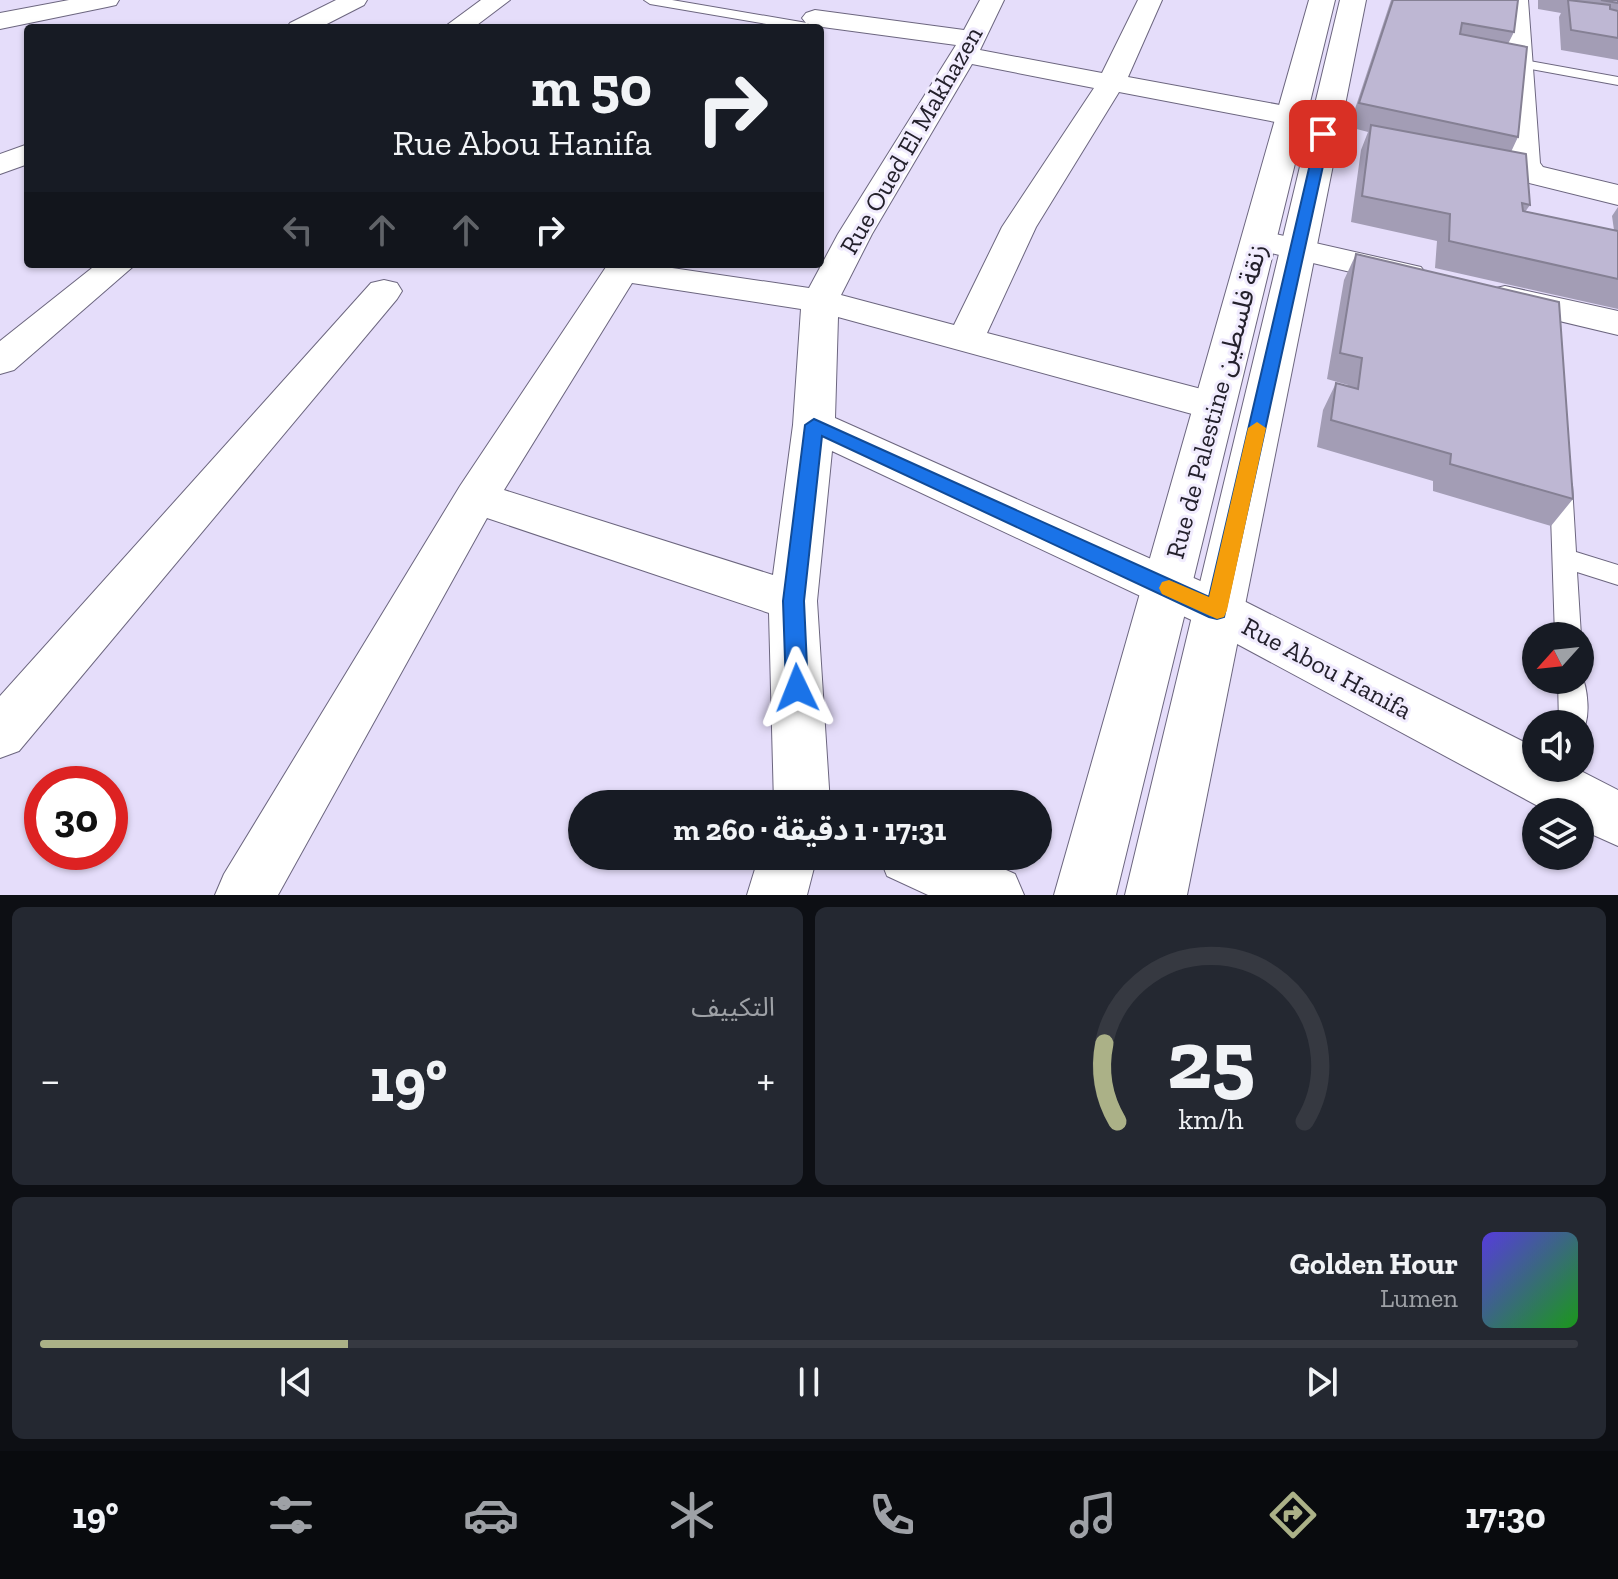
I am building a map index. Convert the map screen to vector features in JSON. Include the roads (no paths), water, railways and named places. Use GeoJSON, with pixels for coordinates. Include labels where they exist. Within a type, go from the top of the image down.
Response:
{"type":"FeatureCollection","features":[{"type":"Feature","properties":{"kind":"street"},"geometry":{"type":"LineString","coordinates":[[0,21],[107,0]]}},
{"type":"Feature","properties":{"kind":"street"},"geometry":{"type":"LineString","coordinates":[[307,24],[355,0]]}},
{"type":"Feature","properties":{"kind":"street"},"geometry":{"type":"LineString","coordinates":[[462,24],[498,0]]}},
{"type":"Feature","properties":{"kind":"street","name":"Rue Oued El Makhazen"},"geometry":{"type":"LineString","coordinates":[[801,790],[793,601],[814,425],[820,301],[855,234],[968,47],[992,0]]}},
{"type":"Feature","properties":{"kind":"street"},"geometry":{"type":"LineString","coordinates":[[966,339],[1019,227],[1112,81],[1150,0]]}},
{"type":"Feature","properties":{"kind":"street","name":"Rue de Palestine زنقة فلسطين"},"geometry":{"type":"LineString","coordinates":[[1156,895],[1217,610],[1278,245],[1291,116],[1322,0]]}},
{"type":"Feature","properties":{"kind":"street","name":"Rue de Palestine زنقة فلسطين"},"geometry":{"type":"LineString","coordinates":[[1085,895],[1214,406],[1278,245],[1353,0]]}},
{"type":"Feature","properties":{"kind":"street"},"geometry":{"type":"LineString","coordinates":[[1516,0],[1525,163],[1532,174],[1557,183],[1618,195]]}},
{"type":"Feature","properties":{"kind":"street"},"geometry":{"type":"LineString","coordinates":[[814,18],[968,47],[1112,81],[1291,116]]}},
{"type":"Feature","properties":{"kind":"street"},"geometry":{"type":"LineString","coordinates":[[0,165],[24,155]]}},
{"type":"Feature","properties":{"kind":"street"},"geometry":{"type":"LineString","coordinates":[[1278,245],[1462,287],[1553,323],[1618,323]]}},
{"type":"Feature","properties":{"kind":"street"},"geometry":{"type":"LineString","coordinates":[[0,361],[114,268]]}},
{"type":"Feature","properties":{"kind":"street"},"geometry":{"type":"LineString","coordinates":[[245,895],[476,498],[615,268]]}},
{"type":"Feature","properties":{"kind":"street"},"geometry":{"type":"LineString","coordinates":[[628,268],[820,301],[1214,406]]}},
{"type":"Feature","properties":{"kind":"street"},"geometry":{"type":"LineString","coordinates":[[0,734],[384,291]]}},
{"type":"Feature","properties":{"kind":"street","name":"Rue Abou Hanifa"},"geometry":{"type":"LineString","coordinates":[[814,425],[1217,610],[1590,795]]}},
{"type":"Feature","properties":{"kind":"street"},"geometry":{"type":"LineString","coordinates":[[476,498],[793,601]]}},
{"type":"Feature","properties":{"kind":"street"},"geometry":{"type":"LineString","coordinates":[[777,895],[784,870]]}},
{"type":"Feature","properties":{"kind":"street"},"geometry":{"type":"LineString","coordinates":[[939,870],[994,895]]}},
{"type":"Feature","properties":{"kind":"lane"},"geometry":{"type":"LineString","coordinates":[[650,0],[814,18]]}},
{"type":"Feature","properties":{"kind":"lane"},"geometry":{"type":"LineString","coordinates":[[1519,63],[1618,81]]}},
{"type":"Feature","properties":{"kind":"lane"},"geometry":{"type":"LineString","coordinates":[[1560,464],[1567,622]]}},
{"type":"Feature","properties":{"kind":"lane"},"geometry":{"type":"LineString","coordinates":[[1565,558],[1618,575]]}}]}
